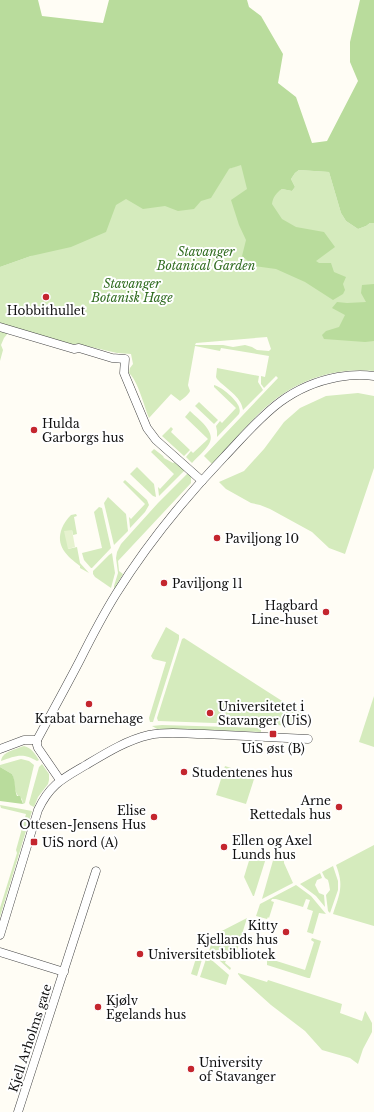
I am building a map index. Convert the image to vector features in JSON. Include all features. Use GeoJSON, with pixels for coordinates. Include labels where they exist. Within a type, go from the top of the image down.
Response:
{"type":"FeatureCollection","features":[{"type":"Feature","properties":{"kind":"street"},"geometry":{"type":"LineString","coordinates":[[0,327],[74,349],[79,348],[112,358],[125,359],[124,373],[147,428],[156,440],[202,481]]}},
{"type":"Feature","properties":{"kind":"street"},"geometry":{"type":"LineString","coordinates":[[60,780],[38,748],[37,740],[116,594],[155,538],[202,481],[264,414],[286,397],[303,387],[323,380],[346,376],[374,376]]}},
{"type":"Feature","properties":{"kind":"street"},"geometry":{"type":"LineString","coordinates":[[0,935],[38,810],[48,792],[60,780],[120,746],[151,734],[178,733],[308,739]]}},
{"type":"Feature","properties":{"kind":"street"},"geometry":{"type":"LineString","coordinates":[[0,750],[24,740],[37,740]]}},
{"type":"Feature","properties":{"kind":"street","name":"Kjell Arholms gate"},"geometry":{"type":"LineString","coordinates":[[18,1112],[96,871]]}},
{"type":"Feature","properties":{"kind":"street","name":"Kjell Arholms gate"},"geometry":{"type":"LineString","coordinates":[[0,952],[64,972]]}},
{"type":"Feature","properties":{"kind":"green space"},"geometry":{"type":"Polygon","coordinates":[[[0,0],[38,0],[42,16],[103,23],[109,0],[247,0],[249,7],[261,16],[283,54],[278,83],[296,97],[312,143],[327,141],[358,81],[350,62],[350,42],[360,0],[374,0],[374,223],[370,223],[358,229],[346,221],[341,213],[329,172],[299,170],[291,179],[295,187],[292,191],[282,189],[275,195],[272,204],[282,219],[296,227],[324,232],[335,247],[316,261],[319,263],[331,263],[334,272],[346,277],[343,284],[345,290],[343,294],[333,300],[305,282],[276,269],[254,266],[242,256],[246,240],[239,225],[231,200],[247,189],[241,165],[229,169],[211,198],[201,201],[194,209],[178,211],[165,206],[143,209],[126,199],[116,205],[106,232],[71,247],[31,256],[0,267],[0,0]]]}},
{"type":"Feature","properties":{"kind":"green space","name":"Stavanger Botanical Garden"},"geometry":{"type":"Polygon","coordinates":[[[241,164],[277,192],[282,189],[292,191],[295,187],[291,179],[299,170],[329,172],[341,213],[346,221],[358,229],[370,223],[374,223],[374,371],[360,370],[333,373],[320,376],[295,387],[283,394],[264,409],[212,464],[204,456],[278,378],[276,376],[264,388],[261,384],[261,376],[265,377],[269,356],[221,348],[220,351],[195,346],[188,385],[190,390],[189,392],[180,401],[171,394],[149,418],[138,388],[129,373],[133,364],[131,354],[117,353],[78,344],[69,344],[8,333],[1,345],[3,350],[0,361],[0,267],[31,256],[112,182],[229,169],[241,164]],[[267,337],[196,343],[195,345],[223,345],[233,347],[245,345],[257,350],[269,351],[271,349],[267,337]]]}},
{"type":"Feature","properties":{"kind":"green space"},"geometry":{"type":"Polygon","coordinates":[[[374,284],[374,341],[365,342],[324,339],[322,335],[326,331],[339,327],[345,315],[332,308],[337,302],[366,302],[361,293],[362,285],[374,284]]]}},
{"type":"Feature","properties":{"kind":"green space"},"geometry":{"type":"Polygon","coordinates":[[[217,368],[259,376],[258,382],[263,390],[243,410],[242,405],[236,397],[217,379],[217,368]]]}},
{"type":"Feature","properties":{"kind":"green space"},"geometry":{"type":"Polygon","coordinates":[[[214,385],[221,388],[232,397],[238,404],[240,411],[239,414],[217,437],[216,426],[220,421],[222,423],[236,408],[214,387],[214,385]]]}},
{"type":"Feature","properties":{"kind":"green space"},"geometry":{"type":"Polygon","coordinates":[[[358,393],[374,396],[374,468],[345,554],[329,548],[312,532],[270,509],[251,503],[226,489],[219,482],[244,471],[264,449],[284,422],[300,408],[326,396],[358,393]]]}},
{"type":"Feature","properties":{"kind":"green space"},"geometry":{"type":"Polygon","coordinates":[[[199,402],[218,420],[214,424],[195,406],[199,402]]]}},
{"type":"Feature","properties":{"kind":"green space"},"geometry":{"type":"Polygon","coordinates":[[[190,411],[206,426],[211,435],[209,444],[192,463],[186,457],[191,451],[193,453],[208,439],[185,417],[190,411]]]}},
{"type":"Feature","properties":{"kind":"green space"},"geometry":{"type":"Polygon","coordinates":[[[171,427],[173,429],[171,432],[190,450],[184,456],[162,436],[171,427]]]}},
{"type":"Feature","properties":{"kind":"green space"},"geometry":{"type":"Polygon","coordinates":[[[154,449],[164,458],[173,463],[175,462],[185,470],[159,496],[158,487],[160,489],[174,474],[151,452],[154,449]]]}},
{"type":"Feature","properties":{"kind":"green space"},"geometry":{"type":"Polygon","coordinates":[[[137,467],[154,484],[156,497],[153,496],[130,474],[137,467]]]}},
{"type":"Feature","properties":{"kind":"green space"},"geometry":{"type":"Polygon","coordinates":[[[188,473],[191,477],[191,483],[118,561],[119,571],[123,574],[114,589],[118,573],[116,558],[121,544],[158,503],[188,473]]]}},
{"type":"Feature","properties":{"kind":"green space"},"geometry":{"type":"Polygon","coordinates":[[[125,480],[147,500],[149,505],[145,512],[130,528],[129,517],[131,519],[145,504],[123,482],[125,480]]]}},
{"type":"Feature","properties":{"kind":"green space"},"geometry":{"type":"Polygon","coordinates":[[[108,497],[126,514],[128,531],[114,545],[104,503],[108,497]]]}},
{"type":"Feature","properties":{"kind":"green space"},"geometry":{"type":"Polygon","coordinates":[[[99,507],[102,508],[111,548],[91,568],[84,560],[82,553],[102,548],[94,512],[99,507]]]}},
{"type":"Feature","properties":{"kind":"green space"},"geometry":{"type":"Polygon","coordinates":[[[76,514],[77,516],[74,517],[77,534],[73,535],[72,530],[68,549],[77,547],[80,563],[89,573],[80,568],[80,566],[67,554],[61,545],[60,534],[62,528],[71,515],[76,514]]]}},
{"type":"Feature","properties":{"kind":"green space"},"geometry":{"type":"Polygon","coordinates":[[[72,530],[75,547],[68,549],[64,531],[72,530]]]}},
{"type":"Feature","properties":{"kind":"green space"},"geometry":{"type":"Polygon","coordinates":[[[112,553],[115,573],[111,588],[95,577],[93,571],[112,553]]]}},
{"type":"Feature","properties":{"kind":"green space"},"geometry":{"type":"Polygon","coordinates":[[[166,627],[179,635],[179,639],[153,722],[150,722],[149,718],[166,662],[153,659],[151,656],[166,627]]]}},
{"type":"Feature","properties":{"kind":"green space"},"geometry":{"type":"Polygon","coordinates":[[[184,638],[304,715],[301,726],[158,721],[157,718],[182,639],[184,638]]]}},
{"type":"Feature","properties":{"kind":"green space"},"geometry":{"type":"Polygon","coordinates":[[[374,696],[374,747],[359,742],[374,696]]]}},
{"type":"Feature","properties":{"kind":"green space"},"geometry":{"type":"Polygon","coordinates":[[[152,726],[261,728],[261,732],[174,729],[159,730],[152,726]]]}},
{"type":"Feature","properties":{"kind":"green space"},"geometry":{"type":"Polygon","coordinates":[[[24,746],[35,753],[39,760],[37,761],[27,756],[19,756],[1,761],[6,753],[24,746]]]}},
{"type":"Feature","properties":{"kind":"green space"},"geometry":{"type":"Polygon","coordinates":[[[21,759],[29,761],[34,765],[25,803],[23,804],[22,799],[15,791],[12,774],[0,767],[0,765],[21,759]]]}},
{"type":"Feature","properties":{"kind":"green space"},"geometry":{"type":"Polygon","coordinates":[[[42,764],[49,774],[49,780],[48,784],[38,797],[34,807],[29,803],[39,767],[42,764]]]}},
{"type":"Feature","properties":{"kind":"green space"},"geometry":{"type":"Polygon","coordinates":[[[225,766],[255,776],[246,804],[216,795],[225,766]]]}},
{"type":"Feature","properties":{"kind":"green space"},"geometry":{"type":"Polygon","coordinates":[[[0,767],[12,774],[17,796],[20,796],[23,804],[0,801],[0,767]]]}},
{"type":"Feature","properties":{"kind":"green space"},"geometry":{"type":"Polygon","coordinates":[[[0,805],[32,811],[0,917],[0,908],[17,853],[16,850],[26,814],[1,808],[0,805]]]}},
{"type":"Feature","properties":{"kind":"green space"},"geometry":{"type":"Polygon","coordinates":[[[374,845],[374,926],[333,914],[340,890],[340,879],[336,865],[374,845]]]}},
{"type":"Feature","properties":{"kind":"green space"},"geometry":{"type":"Polygon","coordinates":[[[252,851],[267,855],[254,896],[244,877],[252,851]]]}},
{"type":"Feature","properties":{"kind":"green space"},"geometry":{"type":"Polygon","coordinates":[[[274,857],[284,861],[293,883],[262,899],[274,857]]]}},
{"type":"Feature","properties":{"kind":"green space"},"geometry":{"type":"Polygon","coordinates":[[[333,866],[338,881],[338,890],[330,913],[328,911],[326,895],[330,890],[329,884],[322,872],[333,866]]]}},
{"type":"Feature","properties":{"kind":"green space"},"geometry":{"type":"Polygon","coordinates":[[[320,873],[322,878],[317,880],[315,885],[319,893],[324,895],[325,907],[316,896],[300,884],[320,873]]]}},
{"type":"Feature","properties":{"kind":"green space"},"geometry":{"type":"Polygon","coordinates":[[[296,885],[311,896],[326,914],[319,913],[313,934],[307,932],[313,911],[307,909],[310,900],[306,899],[303,907],[272,899],[271,901],[274,902],[269,918],[268,917],[267,919],[256,916],[260,904],[296,885]]]}},
{"type":"Feature","properties":{"kind":"green space"},"geometry":{"type":"Polygon","coordinates":[[[247,918],[234,960],[227,958],[225,963],[231,968],[230,970],[209,951],[214,935],[247,918]]]}},
{"type":"Feature","properties":{"kind":"green space"},"geometry":{"type":"Polygon","coordinates":[[[312,938],[321,941],[310,978],[267,965],[267,958],[305,970],[314,942],[311,940],[312,938]]]}},
{"type":"Feature","properties":{"kind":"green space"},"geometry":{"type":"Polygon","coordinates":[[[199,949],[204,953],[197,976],[191,974],[199,949]]]}},
{"type":"Feature","properties":{"kind":"green space"},"geometry":{"type":"Polygon","coordinates":[[[207,956],[229,975],[226,985],[200,977],[207,956]]]}},
{"type":"Feature","properties":{"kind":"green space"},"geometry":{"type":"Polygon","coordinates":[[[238,973],[267,982],[268,980],[342,1004],[340,1013],[362,1021],[365,1011],[372,1023],[372,1032],[363,1049],[358,1064],[350,1058],[322,1050],[305,1031],[271,1005],[241,978],[238,973]]]}},
{"type":"Feature","properties":{"kind":"place","name":"Hobbithullet"},"geometry":{"type":"Point","coordinates":[46,297]}},
{"type":"Feature","properties":{"kind":"place","name":"Hulda Garborgs hus"},"geometry":{"type":"Point","coordinates":[34,430]}},
{"type":"Feature","properties":{"kind":"place","name":"Paviljong 10"},"geometry":{"type":"Point","coordinates":[217,538]}},
{"type":"Feature","properties":{"kind":"place","name":"Paviljong 11"},"geometry":{"type":"Point","coordinates":[164,583]}},
{"type":"Feature","properties":{"kind":"place","name":"Hagbard Line-huset"},"geometry":{"type":"Point","coordinates":[326,612]}},
{"type":"Feature","properties":{"kind":"place","name":"Krabat barnehage"},"geometry":{"type":"Point","coordinates":[89,704]}},
{"type":"Feature","properties":{"kind":"place","name":"Universitetet i Stavanger (UiS)"},"geometry":{"type":"Point","coordinates":[210,713]}},
{"type":"Feature","properties":{"kind":"place","name":"UiS øst (B)"},"geometry":{"type":"Point","coordinates":[273,734]}},
{"type":"Feature","properties":{"kind":"place","name":"Studentenes hus"},"geometry":{"type":"Point","coordinates":[184,772]}},
{"type":"Feature","properties":{"kind":"place","name":"Arne Rettedals hus"},"geometry":{"type":"Point","coordinates":[339,807]}},
{"type":"Feature","properties":{"kind":"place","name":"Elise Ottesen-Jensens Hus"},"geometry":{"type":"Point","coordinates":[154,817]}},
{"type":"Feature","properties":{"kind":"place","name":"UiS nord (A)"},"geometry":{"type":"Point","coordinates":[34,842]}},
{"type":"Feature","properties":{"kind":"place","name":"Ellen og Axel Lunds hus"},"geometry":{"type":"Point","coordinates":[224,847]}},
{"type":"Feature","properties":{"kind":"place","name":"Kitty Kjellands hus"},"geometry":{"type":"Point","coordinates":[286,932]}},
{"type":"Feature","properties":{"kind":"place","name":"Universitetsbibliotek"},"geometry":{"type":"Point","coordinates":[140,954]}},
{"type":"Feature","properties":{"kind":"place","name":"Kjølv Egelands hus"},"geometry":{"type":"Point","coordinates":[98,1007]}},
{"type":"Feature","properties":{"kind":"place","name":"University of Stavanger"},"geometry":{"type":"Point","coordinates":[191,1069]}},
{"type":"Feature","properties":{"kind":"park label","name":"Stavanger Botanisk Hage"},"geometry":{"type":"Point","coordinates":[132,290]}}]}
